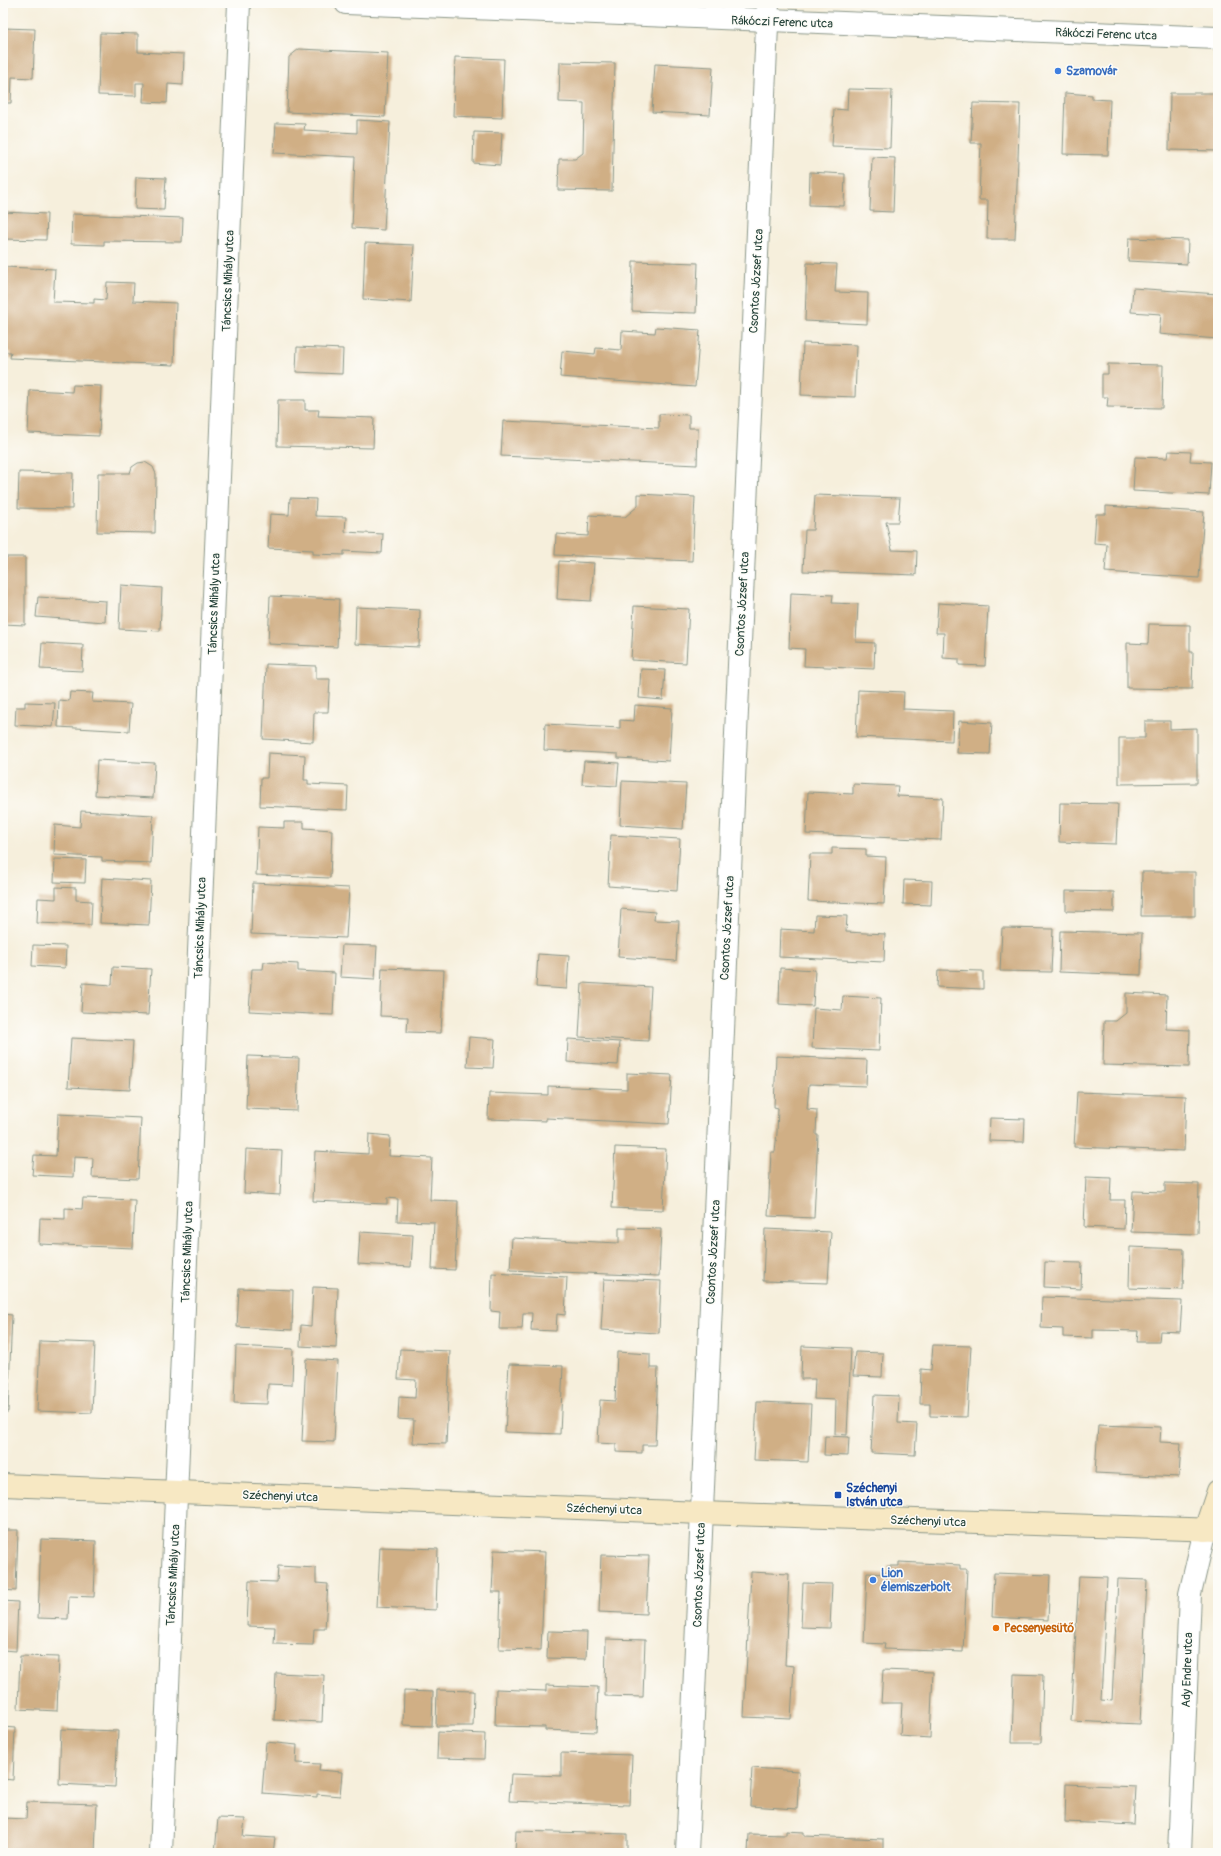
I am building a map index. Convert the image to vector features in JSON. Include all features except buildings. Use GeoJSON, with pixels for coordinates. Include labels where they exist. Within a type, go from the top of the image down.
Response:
{"type":"FeatureCollection","features":[{"type":"Feature","properties":{"kind":"street","name":"Táncsics Mihály utca"},"geometry":{"type":"LineString","coordinates":[[161,1853],[239,3]]}},
{"type":"Feature","properties":{"kind":"street","name":"Rákóczi Ferenc utca"},"geometry":{"type":"LineString","coordinates":[[346,3],[768,12],[1218,38]]}},
{"type":"Feature","properties":{"kind":"street","name":"Csontos József utca"},"geometry":{"type":"LineString","coordinates":[[687,1853],[768,12]]}},
{"type":"Feature","properties":{"kind":"street","name":"Széchenyi utca"},"geometry":{"type":"LineString","coordinates":[[3,1484],[701,1513],[1211,1530]]}},
{"type":"Feature","properties":{"kind":"street","name":"Ady Endre utca"},"geometry":{"type":"LineString","coordinates":[[1179,1853],[1190,1594],[1211,1530],[1218,1491]]}},
{"type":"Feature","properties":{"kind":"place","name":"Szamovár"},"geometry":{"type":"Point","coordinates":[1058,71]}},
{"type":"Feature","properties":{"kind":"place","name":"Széchenyi István utca"},"geometry":{"type":"Point","coordinates":[838,1495]}},
{"type":"Feature","properties":{"kind":"place","name":"Lion élemiszerbolt"},"geometry":{"type":"Point","coordinates":[873,1580]}},
{"type":"Feature","properties":{"kind":"place","name":"Pecsenyesütő"},"geometry":{"type":"Point","coordinates":[996,1628]}}]}
